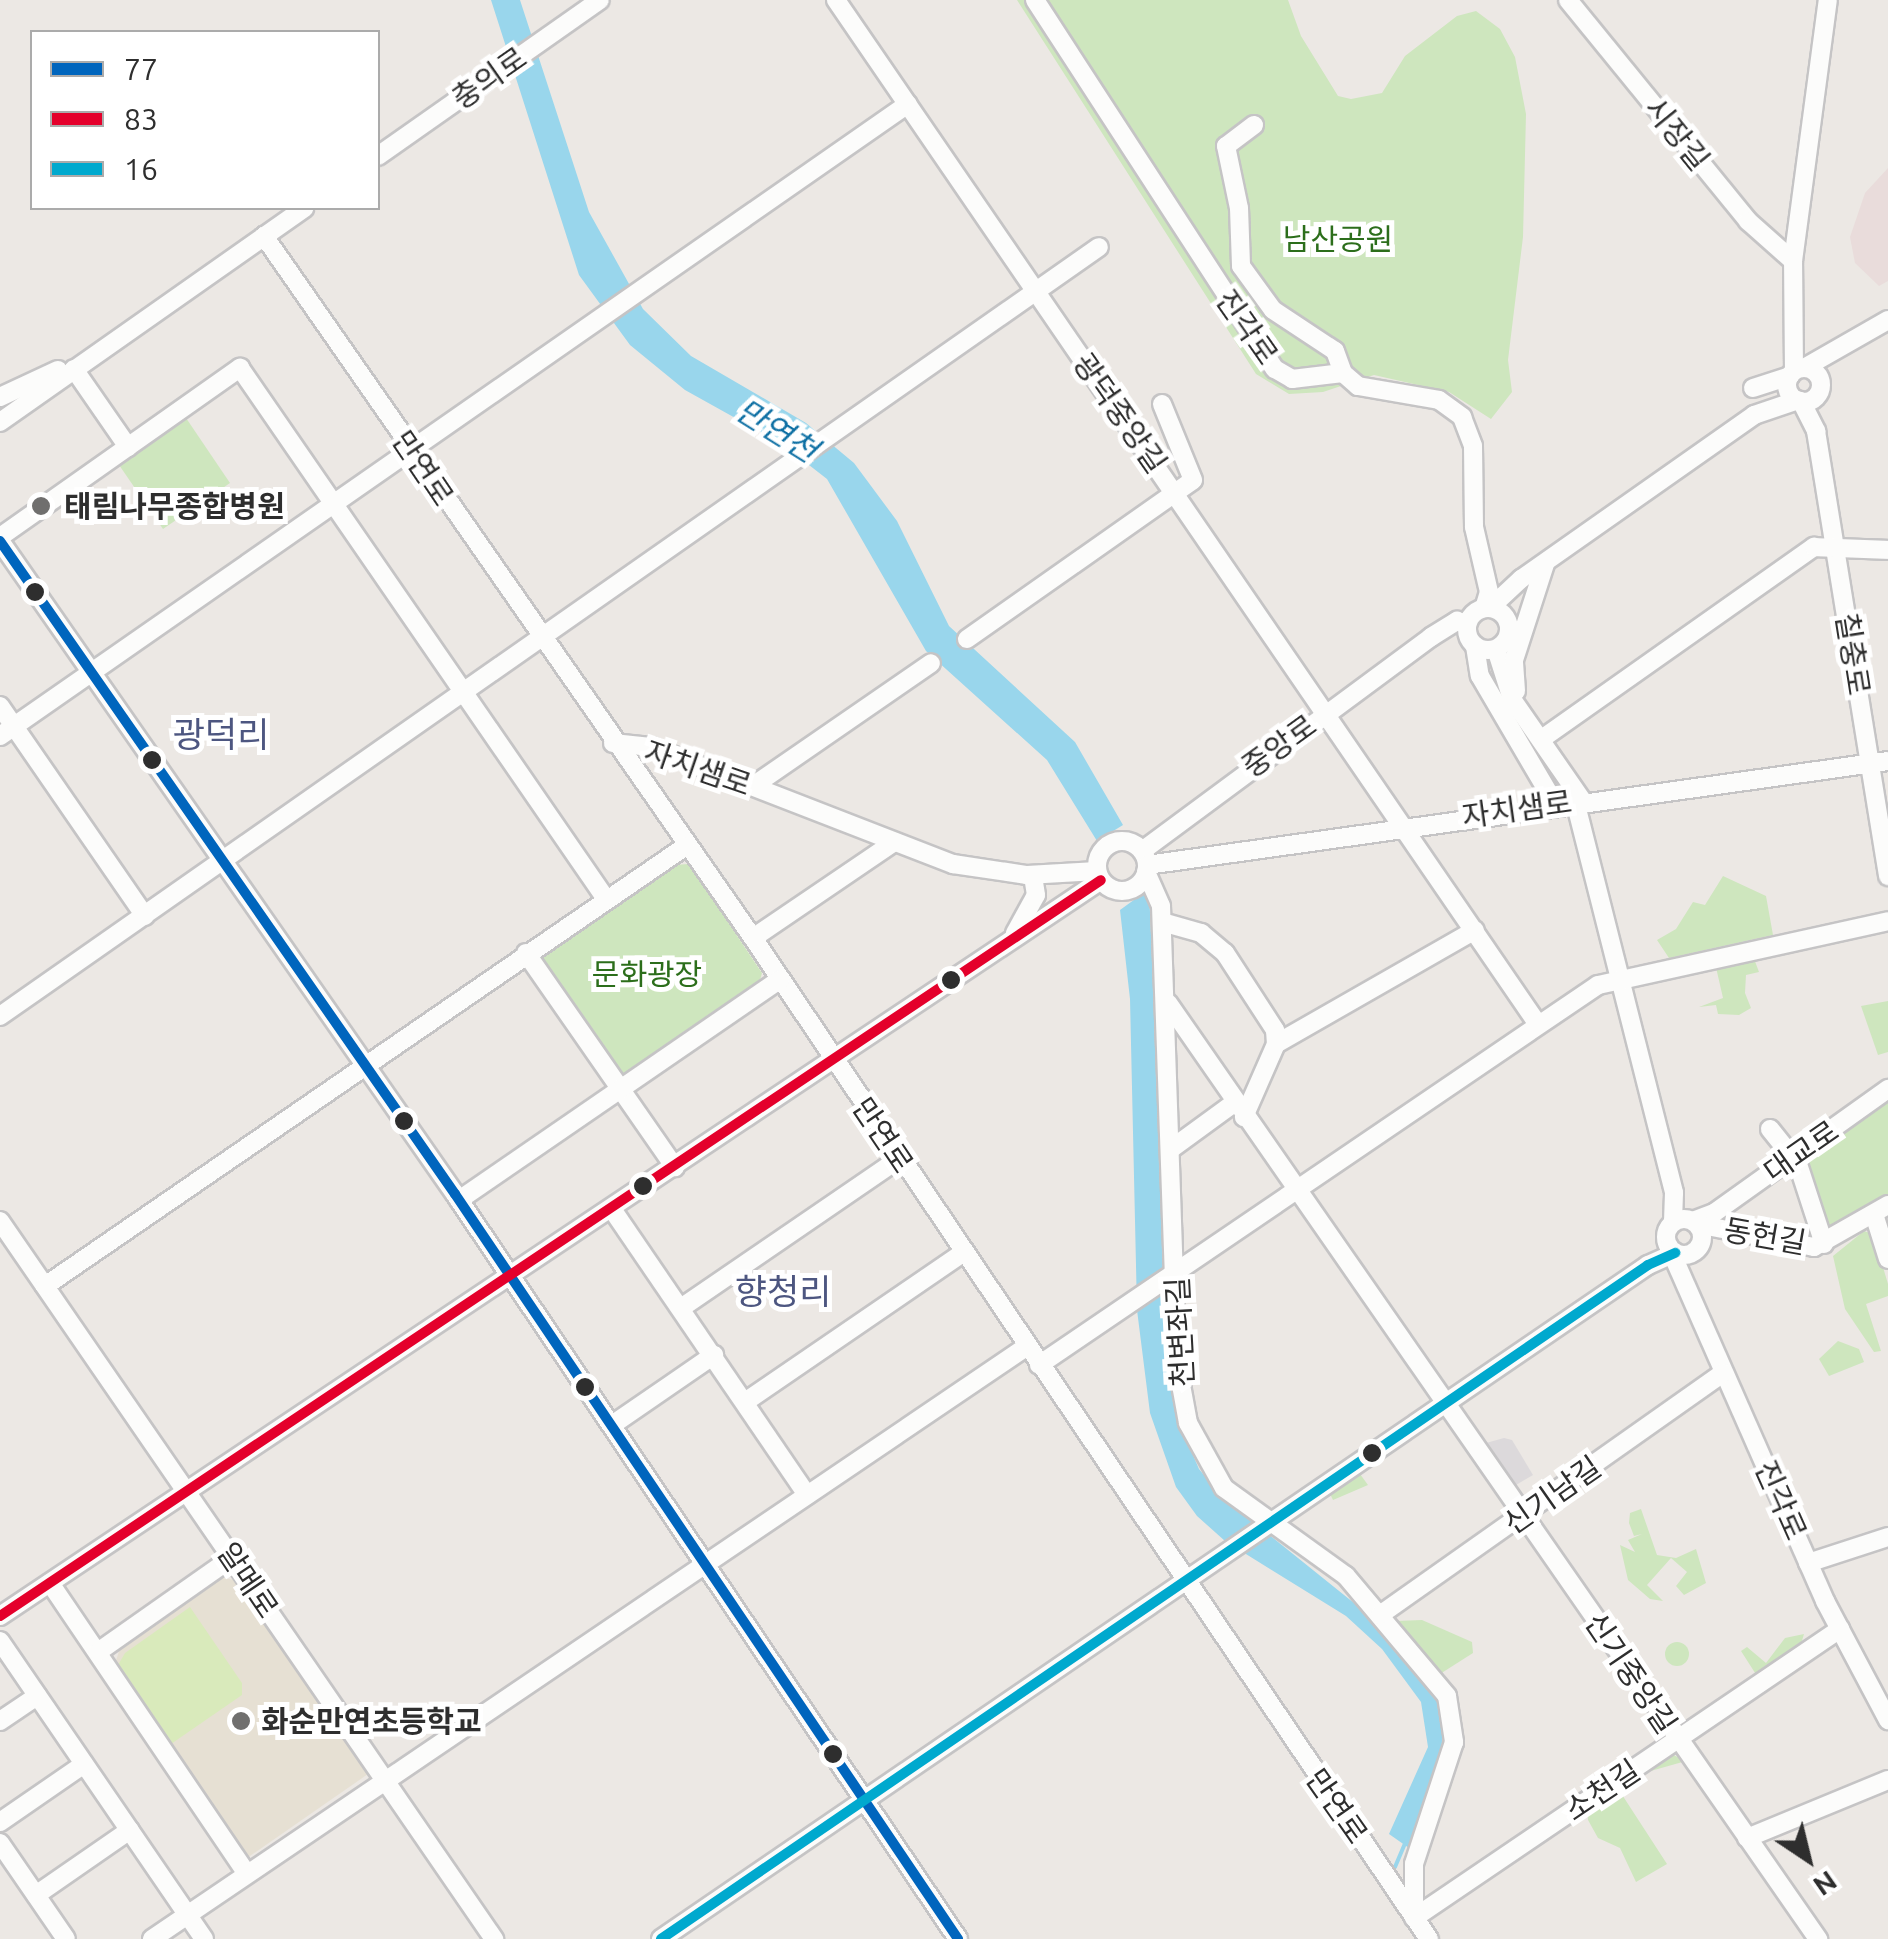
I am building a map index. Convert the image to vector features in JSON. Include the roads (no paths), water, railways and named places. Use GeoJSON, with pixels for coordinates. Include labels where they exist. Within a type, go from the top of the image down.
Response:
{"type":"FeatureCollection","features":[{"type":"Feature","properties":{"kind":"street","name":"충의로"},"geometry":{"type":"LineString","coordinates":[[380,155],[600,0]]}},
{"type":"Feature","properties":{"kind":"street","name":"광덕중앙길"},"geometry":{"type":"LineString","coordinates":[[836,0],[1537,1023]]}},
{"type":"Feature","properties":{"kind":"street","name":"진각로"},"geometry":{"type":"LineString","coordinates":[[1035,0],[1265,358],[1292,378],[1344,373],[1358,386],[1439,400],[1469,428],[1474,527],[1490,592],[1487,608]]}},
{"type":"Feature","properties":{"kind":"street","name":"시장길"},"geometry":{"type":"LineString","coordinates":[[1568,0],[1748,221],[1794,261]]}},
{"type":"Feature","properties":{"kind":"street"},"geometry":{"type":"LineString","coordinates":[[1828,0],[1794,261],[1801,340],[1814,352],[1838,353]]}},
{"type":"Feature","properties":{"kind":"street"},"geometry":{"type":"LineString","coordinates":[[7,731],[908,104]]}},
{"type":"Feature","properties":{"kind":"street"},"geometry":{"type":"LineString","coordinates":[[1254,124],[1226,146],[1239,208],[1240,266],[1273,310],[1335,351],[1344,373]]}},
{"type":"Feature","properties":{"kind":"street"},"geometry":{"type":"LineString","coordinates":[[0,422],[301,210]]}},
{"type":"Feature","properties":{"kind":"street","name":"만연로"},"geometry":{"type":"LineString","coordinates":[[264,236],[542,642],[753,938],[1184,1584],[1429,1939]]}},
{"type":"Feature","properties":{"kind":"street"},"geometry":{"type":"LineString","coordinates":[[0,1016],[542,642],[1099,247]]}},
{"type":"Feature","properties":{"kind":"street"},"geometry":{"type":"LineString","coordinates":[[1555,804],[1480,676],[1471,637],[1487,608],[1754,403],[1801,382],[1888,320]]}},
{"type":"Feature","properties":{"kind":"street","name":"칠충로"},"geometry":{"type":"LineString","coordinates":[[1801,340],[1801,382],[1816,431],[1879,762],[1888,876]]}},
{"type":"Feature","properties":{"kind":"street"},"geometry":{"type":"LineString","coordinates":[[0,397],[112,342]]}},
{"type":"Feature","properties":{"kind":"street"},"geometry":{"type":"LineString","coordinates":[[606,899],[240,368],[0,539],[459,1200],[958,1939]]}},
{"type":"Feature","properties":{"kind":"street"},"geometry":{"type":"LineString","coordinates":[[74,369],[128,447]]}},
{"type":"Feature","properties":{"kind":"street"},"geometry":{"type":"LineString","coordinates":[[1754,403],[1801,382]]}},
{"type":"Feature","properties":{"kind":"street"},"geometry":{"type":"LineString","coordinates":[[967,638],[1193,480],[1162,404]]}},
{"type":"Feature","properties":{"kind":"street"},"geometry":{"type":"LineString","coordinates":[[1538,731],[1814,547],[1888,550]]}},
{"type":"Feature","properties":{"kind":"street"},"geometry":{"type":"LineString","coordinates":[[1496,649],[1507,640],[1509,622],[1538,570]]}},
{"type":"Feature","properties":{"kind":"street"},"geometry":{"type":"LineString","coordinates":[[1538,570],[1513,669],[1514,688],[1578,800],[1677,1196],[1699,1221]]}},
{"type":"Feature","properties":{"kind":"street"},"geometry":{"type":"LineString","coordinates":[[1487,608],[1509,622]]}},
{"type":"Feature","properties":{"kind":"street","name":"중앙로"},"geometry":{"type":"LineString","coordinates":[[1145,863],[1176,822],[1457,621],[1471,637]]}},
{"type":"Feature","properties":{"kind":"street"},"geometry":{"type":"LineString","coordinates":[[1471,637],[1496,649],[1506,686],[1538,731]]}},
{"type":"Feature","properties":{"kind":"street"},"geometry":{"type":"LineString","coordinates":[[753,786],[931,663]]}},
{"type":"Feature","properties":{"kind":"street"},"geometry":{"type":"LineString","coordinates":[[0,706],[7,731],[145,916]]}},
{"type":"Feature","properties":{"kind":"street","name":"자치샘로"},"geometry":{"type":"LineString","coordinates":[[613,743],[651,747],[953,864],[1033,875],[1099,875]]}},
{"type":"Feature","properties":{"kind":"street","name":"자치샘로"},"geometry":{"type":"LineString","coordinates":[[1145,863],[1578,800],[1879,762]]}},
{"type":"Feature","properties":{"kind":"street"},"geometry":{"type":"LineString","coordinates":[[1176,822],[1176,844],[1186,856]]}},
{"type":"Feature","properties":{"kind":"street"},"geometry":{"type":"LineString","coordinates":[[753,938],[894,842]]}},
{"type":"Feature","properties":{"kind":"street"},"geometry":{"type":"LineString","coordinates":[[1129,842],[1145,863],[1130,890],[1113,890],[1099,875],[1098,857],[1110,843],[1129,842]]}},
{"type":"Feature","properties":{"kind":"street"},"geometry":{"type":"LineString","coordinates":[[45,1286],[686,846]]}},
{"type":"Feature","properties":{"kind":"street","name":"천변좌길"},"geometry":{"type":"LineString","coordinates":[[1145,863],[1158,887],[1162,922],[1177,1363],[1194,1436],[1224,1488],[1288,1538],[1338,1570],[1436,1677],[1454,1721],[1448,1774],[1414,1864],[1414,1918]]}},
{"type":"Feature","properties":{"kind":"street"},"geometry":{"type":"LineString","coordinates":[[1009,942],[1031,908],[1038,885],[1033,875]]}},
{"type":"Feature","properties":{"kind":"street"},"geometry":{"type":"LineString","coordinates":[[0,1616],[834,1060],[1009,942],[1099,875]]}},
{"type":"Feature","properties":{"kind":"street"},"geometry":{"type":"LineString","coordinates":[[1039,1365],[1537,1023],[1623,975],[1888,921]]}},
{"type":"Feature","properties":{"kind":"street"},"geometry":{"type":"LineString","coordinates":[[1162,922],[1200,933],[1225,953],[1269,1018],[1276,1044]]}},
{"type":"Feature","properties":{"kind":"street"},"geometry":{"type":"LineString","coordinates":[[1171,1149],[1239,1110],[1276,1044],[1475,930]]}},
{"type":"Feature","properties":{"kind":"street"},"geometry":{"type":"LineString","coordinates":[[526,953],[675,1167]]}},
{"type":"Feature","properties":{"kind":"street"},"geometry":{"type":"LineString","coordinates":[[459,1200],[780,979]]}},
{"type":"Feature","properties":{"kind":"street","name":"신기중앙길"},"geometry":{"type":"LineString","coordinates":[[1166,1000],[1818,1939]]}},
{"type":"Feature","properties":{"kind":"street","name":"대교로"},"geometry":{"type":"LineString","coordinates":[[1699,1221],[1888,1089]]}},
{"type":"Feature","properties":{"kind":"street"},"geometry":{"type":"LineString","coordinates":[[1770,1129],[1798,1164],[1824,1244]]}},
{"type":"Feature","properties":{"kind":"street"},"geometry":{"type":"LineString","coordinates":[[681,1308],[899,1159]]}},
{"type":"Feature","properties":{"kind":"street","name":"동헌길"},"geometry":{"type":"LineString","coordinates":[[1677,1196],[1699,1221],[1801,1246],[1824,1244],[1881,1210],[1888,1259]]}},
{"type":"Feature","properties":{"kind":"street"},"geometry":{"type":"LineString","coordinates":[[612,1209],[807,1496]]}},
{"type":"Feature","properties":{"kind":"street","name":"알메로"},"geometry":{"type":"LineString","coordinates":[[0,1221],[494,1939]]}},
{"type":"Feature","properties":{"kind":"street"},"geometry":{"type":"LineString","coordinates":[[661,1939],[1673,1250],[1699,1221]]}},
{"type":"Feature","properties":{"kind":"street"},"geometry":{"type":"LineString","coordinates":[[1673,1250],[1699,1221]]}},
{"type":"Feature","properties":{"kind":"street"},"geometry":{"type":"LineString","coordinates":[[1673,1250],[1680,1277]]}},
{"type":"Feature","properties":{"kind":"street"},"geometry":{"type":"LineString","coordinates":[[745,1402],[962,1253]]}},
{"type":"Feature","properties":{"kind":"street"},"geometry":{"type":"LineString","coordinates":[[1648,1265],[1680,1277]]}},
{"type":"Feature","properties":{"kind":"street","name":"진각로"},"geometry":{"type":"LineString","coordinates":[[1680,1277],[1808,1563],[1888,1720]]}},
{"type":"Feature","properties":{"kind":"street"},"geometry":{"type":"LineString","coordinates":[[152,1939],[1026,1347]]}},
{"type":"Feature","properties":{"kind":"street"},"geometry":{"type":"LineString","coordinates":[[612,1425],[714,1356]]}},
{"type":"Feature","properties":{"kind":"street","name":"신기남길"},"geometry":{"type":"LineString","coordinates":[[1380,1615],[1723,1373]]}},
{"type":"Feature","properties":{"kind":"street"},"geometry":{"type":"LineString","coordinates":[[1808,1563],[1888,1537]]}},
{"type":"Feature","properties":{"kind":"street"},"geometry":{"type":"LineString","coordinates":[[98,1652],[233,1557]]}},
{"type":"Feature","properties":{"kind":"street"},"geometry":{"type":"LineString","coordinates":[[50,1583],[246,1874]]}},
{"type":"Feature","properties":{"kind":"street","name":"소천길"},"geometry":{"type":"LineString","coordinates":[[1414,1918],[1840,1629]]}},
{"type":"Feature","properties":{"kind":"street"},"geometry":{"type":"LineString","coordinates":[[0,1641],[204,1939]]}},
{"type":"Feature","properties":{"kind":"street"},"geometry":{"type":"LineString","coordinates":[[0,1721],[37,1696]]}},
{"type":"Feature","properties":{"kind":"street"},"geometry":{"type":"LineString","coordinates":[[0,1822],[84,1764]]}},
{"type":"Feature","properties":{"kind":"street"},"geometry":{"type":"LineString","coordinates":[[1747,1838],[1888,1780]]}},
{"type":"Feature","properties":{"kind":"street"},"geometry":{"type":"LineString","coordinates":[[36,1895],[130,1830]]}},
{"type":"Feature","properties":{"kind":"street"},"geometry":{"type":"LineString","coordinates":[[0,1843],[66,1939]]}},
{"type":"Feature","properties":{"kind":"water","name":"만연천"},"geometry":{"type":"Polygon","coordinates":[[[491,0],[520,0],[589,212],[643,309],[691,356],[806,423],[854,463],[897,521],[949,626],[1075,742],[1123,825],[1097,841],[1047,760],[926,651],[827,479],[782,444],[685,390],[630,345],[579,275],[491,0]]]}},
{"type":"Feature","properties":{"kind":"water"},"geometry":{"type":"Polygon","coordinates":[[[1149,889],[1170,1378],[1180,1425],[1199,1469],[1221,1496],[1354,1603],[1429,1682],[1443,1713],[1441,1768],[1409,1848],[1389,1834],[1428,1747],[1421,1702],[1382,1649],[1346,1616],[1225,1541],[1197,1516],[1176,1487],[1150,1413],[1137,1310],[1130,999],[1120,910],[1149,889]]]}},
{"type":"Feature","properties":{"kind":"waterway"},"geometry":{"type":"LineString","coordinates":[[1395,1867],[1405,1844]]}},
{"type":"Feature","properties":{"kind":"place","name":"태림나무종합병원"},"geometry":{"type":"Point","coordinates":[41,506]}},
{"type":"Feature","properties":{"kind":"place","name":"화순만연초등학교"},"geometry":{"type":"Point","coordinates":[241,1721]}},
{"type":"Feature","properties":{"kind":"district","name":"광덕리"},"geometry":{"type":"Point","coordinates":[221,734]}},
{"type":"Feature","properties":{"kind":"district","name":"향청리"},"geometry":{"type":"Point","coordinates":[783,1291]}},
{"type":"Feature","properties":{"kind":"park label","name":"남산공원"},"geometry":{"type":"Point","coordinates":[1338,239]}},
{"type":"Feature","properties":{"kind":"park label","name":"문화광장"},"geometry":{"type":"Point","coordinates":[647,974]}}]}
